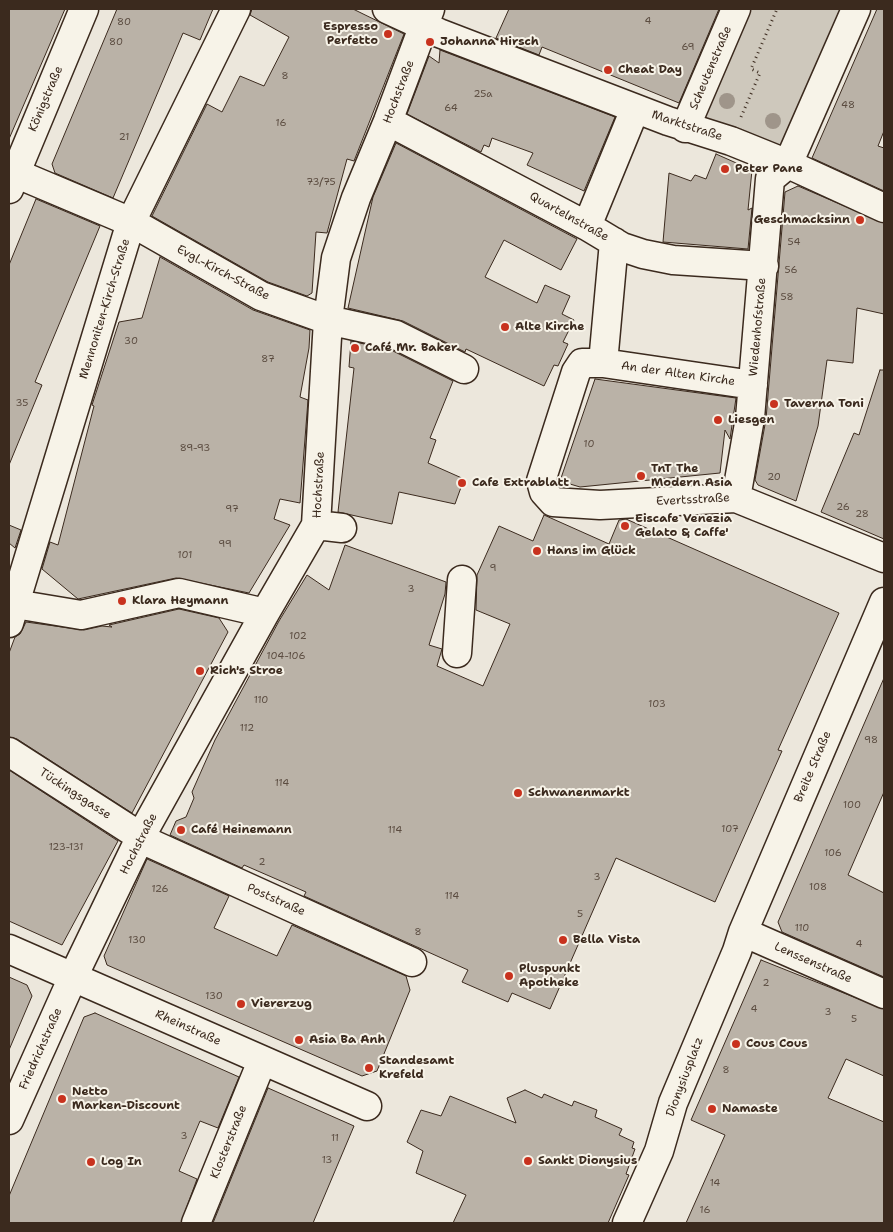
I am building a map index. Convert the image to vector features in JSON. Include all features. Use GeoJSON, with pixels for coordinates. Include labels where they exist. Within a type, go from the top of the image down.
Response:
{"type":"FeatureCollection","features":[{"type":"Feature","properties":{"kind":"street","name":"Königstraße"},"geometry":{"type":"LineString","coordinates":[[12,181],[84,9]]}},
{"type":"Feature","properties":{"kind":"street","name":"Mennoniten-Kirch-Straße"},"geometry":{"type":"LineString","coordinates":[[11,611],[131,222],[236,9]]}},
{"type":"Feature","properties":{"kind":"street","name":"Marktstraße"},"geometry":{"type":"LineString","coordinates":[[387,9],[427,17],[486,51],[685,128],[731,141],[788,164],[884,208]]}},
{"type":"Feature","properties":{"kind":"street","name":"Scheutenstraße"},"geometry":{"type":"LineString","coordinates":[[685,128],[736,9]]}},
{"type":"Feature","properties":{"kind":"street"},"geometry":{"type":"LineString","coordinates":[[788,164],[856,9]]}},
{"type":"Feature","properties":{"kind":"street","name":"Hochstraße"},"geometry":{"type":"LineString","coordinates":[[73,978],[141,836],[264,613],[329,526],[328,320],[336,258],[356,198],[388,121],[427,17]]}},
{"type":"Feature","properties":{"kind":"street"},"geometry":{"type":"LineString","coordinates":[[587,226],[635,109]]}},
{"type":"Feature","properties":{"kind":"street","name":"Quartelnstraße"},"geometry":{"type":"LineString","coordinates":[[388,121],[614,242],[637,252],[673,260],[764,266]]}},
{"type":"Feature","properties":{"kind":"street","name":"Wiedenhofstraße"},"geometry":{"type":"LineString","coordinates":[[736,498],[753,385],[770,179],[788,164]]}},
{"type":"Feature","properties":{"kind":"street","name":"Evgl.-Kirch-Straße"},"geometry":{"type":"LineString","coordinates":[[12,181],[131,222],[261,296],[328,320],[396,335],[464,369]]}},
{"type":"Feature","properties":{"kind":"street"},"geometry":{"type":"LineString","coordinates":[[603,363],[614,242]]}},
{"type":"Feature","properties":{"kind":"street","name":"An der Alten Kirche"},"geometry":{"type":"LineString","coordinates":[[535,496],[576,372],[582,363],[603,363],[753,385]]}},
{"type":"Feature","properties":{"kind":"street","name":"Evertsstraße"},"geometry":{"type":"LineString","coordinates":[[535,496],[553,502],[600,505],[736,498],[884,558]]}},
{"type":"Feature","properties":{"kind":"street"},"geometry":{"type":"LineString","coordinates":[[457,653],[462,580]]}},
{"type":"Feature","properties":{"kind":"street"},"geometry":{"type":"LineString","coordinates":[[11,611],[81,615],[178,593],[264,613]]}},
{"type":"Feature","properties":{"kind":"street","name":"Breite Straße"},"geometry":{"type":"LineString","coordinates":[[743,932],[884,602]]}},
{"type":"Feature","properties":{"kind":"street","name":"Tückingsgasse"},"geometry":{"type":"LineString","coordinates":[[9,752],[141,836]]}},
{"type":"Feature","properties":{"kind":"street","name":"Poststraße"},"geometry":{"type":"LineString","coordinates":[[141,836],[152,844],[412,962]]}},
{"type":"Feature","properties":{"kind":"street","name":"Lenssenstraße"},"geometry":{"type":"LineString","coordinates":[[743,932],[884,994]]}},
{"type":"Feature","properties":{"kind":"street","name":"Dionysiusplatz"},"geometry":{"type":"LineString","coordinates":[[630,1222],[659,1151],[673,1103],[737,951],[743,932]]}},
{"type":"Feature","properties":{"kind":"street","name":"Rheinstraße"},"geometry":{"type":"LineString","coordinates":[[9,949],[367,1106]]}},
{"type":"Feature","properties":{"kind":"street","name":"Friedrichstraße"},"geometry":{"type":"LineString","coordinates":[[9,1120],[73,978]]}},
{"type":"Feature","properties":{"kind":"street","name":"Klosterstraße"},"geometry":{"type":"LineString","coordinates":[[196,1223],[262,1061]]}},
{"type":"Feature","properties":{"kind":"path"},"geometry":{"type":"LineString","coordinates":[[731,141],[760,73],[751,69],[777,9]]}},
{"type":"Feature","properties":{"kind":"shaded area"},"geometry":{"type":"Polygon","coordinates":[[[745,9],[839,9],[779,149],[699,115],[745,9]]]}},
{"type":"Feature","properties":{"kind":"building"},"geometry":{"type":"Polygon","coordinates":[[[9,9],[65,9],[9,139],[9,9]]]}},
{"type":"Feature","properties":{"kind":"building"},"geometry":{"type":"Polygon","coordinates":[[[117,9],[213,9],[200,40],[183,33],[113,198],[55,173],[52,164],[117,9]]]}},
{"type":"Feature","properties":{"kind":"building"},"geometry":{"type":"Polygon","coordinates":[[[252,9],[353,9],[404,34],[354,161],[347,159],[327,233],[316,232],[312,293],[307,296],[268,282],[152,216],[207,104],[222,112],[240,76],[264,86],[289,37],[250,15],[252,9]]]}},
{"type":"Feature","properties":{"kind":"building"},"geometry":{"type":"Polygon","coordinates":[[[509,9],[719,9],[679,103],[542,47],[539,55],[496,38],[509,9]]]}},
{"type":"Feature","properties":{"kind":"building"},"geometry":{"type":"Polygon","coordinates":[[[877,9],[884,9],[884,131],[878,146],[884,148],[884,191],[812,158],[877,9]]]}},
{"type":"Feature","properties":{"kind":"building"},"geometry":{"type":"Polygon","coordinates":[[[440,50],[615,117],[584,191],[527,165],[533,153],[492,138],[489,147],[484,145],[481,152],[407,114],[429,56],[439,63],[440,50]]]}},
{"type":"Feature","properties":{"kind":"building"},"geometry":{"type":"Polygon","coordinates":[[[396,143],[577,239],[561,270],[504,240],[485,277],[537,303],[545,285],[570,296],[562,314],[574,320],[563,342],[568,344],[558,366],[554,365],[544,386],[466,349],[465,352],[403,321],[348,308],[373,197],[396,143]]]}},
{"type":"Feature","properties":{"kind":"building"},"geometry":{"type":"Polygon","coordinates":[[[716,154],[752,170],[748,210],[752,208],[748,249],[663,242],[669,173],[691,181],[695,175],[706,179],[716,154]]]}},
{"type":"Feature","properties":{"kind":"building"},"geometry":{"type":"Polygon","coordinates":[[[798,186],[884,223],[884,314],[857,308],[853,363],[827,360],[818,426],[796,501],[758,485],[755,480],[766,419],[785,192],[798,186]]]}},
{"type":"Feature","properties":{"kind":"building"},"geometry":{"type":"Polygon","coordinates":[[[36,199],[100,226],[35,382],[42,385],[9,465],[9,265],[36,199]]]}},
{"type":"Feature","properties":{"kind":"building"},"geometry":{"type":"Polygon","coordinates":[[[160,257],[253,310],[310,330],[309,348],[300,397],[308,400],[300,503],[280,499],[274,519],[290,525],[249,593],[176,578],[78,599],[42,569],[50,542],[58,545],[94,406],[92,405],[119,322],[142,318],[160,257]]]}},
{"type":"Feature","properties":{"kind":"building"},"geometry":{"type":"Polygon","coordinates":[[[351,341],[391,350],[453,381],[430,438],[436,440],[428,463],[464,479],[455,504],[399,492],[392,524],[338,512],[354,368],[349,367],[351,341]]]}},
{"type":"Feature","properties":{"kind":"building"},"geometry":{"type":"Polygon","coordinates":[[[880,370],[884,370],[884,539],[821,512],[854,433],[859,435],[880,370]]]}},
{"type":"Feature","properties":{"kind":"building"},"geometry":{"type":"Polygon","coordinates":[[[595,379],[736,398],[730,439],[725,430],[720,473],[580,487],[560,481],[595,379]]]}},
{"type":"Feature","properties":{"kind":"building"},"geometry":{"type":"Polygon","coordinates":[[[544,515],[609,544],[619,520],[626,519],[839,613],[778,750],[782,751],[715,902],[616,858],[550,1009],[512,993],[508,1002],[462,982],[468,970],[304,896],[306,892],[244,865],[242,868],[170,835],[176,821],[186,817],[194,798],[192,792],[215,740],[279,621],[307,575],[329,590],[345,545],[446,582],[445,594],[429,645],[442,649],[437,666],[483,686],[510,624],[476,610],[477,575],[499,526],[533,541],[544,515]]]}},
{"type":"Feature","properties":{"kind":"building"},"geometry":{"type":"Polygon","coordinates":[[[9,525],[21,530],[15,548],[9,543],[9,525]]]}},
{"type":"Feature","properties":{"kind":"building"},"geometry":{"type":"Polygon","coordinates":[[[179,609],[219,618],[228,632],[132,813],[17,739],[9,737],[9,653],[15,637],[20,634],[26,622],[84,630],[102,626],[112,627],[109,625],[179,609]]]}},
{"type":"Feature","properties":{"kind":"building"},"geometry":{"type":"Polygon","coordinates":[[[884,678],[884,792],[848,875],[884,893],[884,977],[782,932],[778,922],[884,678]]]}},
{"type":"Feature","properties":{"kind":"building"},"geometry":{"type":"Polygon","coordinates":[[[9,770],[118,841],[62,945],[9,921],[9,770]]]}},
{"type":"Feature","properties":{"kind":"building"},"geometry":{"type":"Polygon","coordinates":[[[147,859],[229,896],[214,928],[277,956],[292,925],[406,976],[410,990],[377,1071],[362,1076],[107,965],[104,956],[147,859]]]}},
{"type":"Feature","properties":{"kind":"building"},"geometry":{"type":"Polygon","coordinates":[[[761,960],[884,1009],[884,1076],[846,1059],[828,1098],[884,1122],[884,1223],[686,1223],[725,1135],[691,1120],[761,960]]]}},
{"type":"Feature","properties":{"kind":"building"},"geometry":{"type":"Polygon","coordinates":[[[9,977],[27,985],[32,996],[9,1050],[9,977]]]}},
{"type":"Feature","properties":{"kind":"building"},"geometry":{"type":"Polygon","coordinates":[[[95,1013],[239,1077],[218,1128],[200,1121],[179,1171],[197,1179],[181,1223],[9,1223],[9,1196],[84,1017],[95,1013]]]}},
{"type":"Feature","properties":{"kind":"building"},"geometry":{"type":"Polygon","coordinates":[[[268,1088],[354,1126],[313,1223],[213,1223],[268,1088]]]}},
{"type":"Feature","properties":{"kind":"building","name":"Sankt Dionysius"},"geometry":{"type":"Polygon","coordinates":[[[525,1090],[542,1098],[544,1094],[572,1106],[574,1101],[597,1110],[595,1117],[622,1129],[619,1135],[634,1142],[632,1148],[635,1149],[626,1174],[629,1175],[608,1223],[453,1223],[466,1195],[416,1173],[423,1151],[407,1142],[421,1110],[441,1116],[450,1096],[516,1123],[507,1098],[525,1090]]]}},
{"type":"Feature","properties":{"kind":"place","name":"Espresso Perfetto"},"geometry":{"type":"Point","coordinates":[388,34]}},
{"type":"Feature","properties":{"kind":"place","name":"Johanna Hirsch"},"geometry":{"type":"Point","coordinates":[430,42]}},
{"type":"Feature","properties":{"kind":"place","name":"Cheat Day"},"geometry":{"type":"Point","coordinates":[608,70]}},
{"type":"Feature","properties":{"kind":"place","name":"Peter Pane"},"geometry":{"type":"Point","coordinates":[725,169]}},
{"type":"Feature","properties":{"kind":"place","name":"Geschmacksinn"},"geometry":{"type":"Point","coordinates":[860,220]}},
{"type":"Feature","properties":{"kind":"place","name":"Alte Kirche"},"geometry":{"type":"Point","coordinates":[505,327]}},
{"type":"Feature","properties":{"kind":"place","name":"Café Mr. Baker"},"geometry":{"type":"Point","coordinates":[355,348]}},
{"type":"Feature","properties":{"kind":"place","name":"Taverna Toni"},"geometry":{"type":"Point","coordinates":[774,404]}},
{"type":"Feature","properties":{"kind":"place","name":"Liesgen"},"geometry":{"type":"Point","coordinates":[718,420]}},
{"type":"Feature","properties":{"kind":"place","name":"TnT The Modern Asia"},"geometry":{"type":"Point","coordinates":[641,476]}},
{"type":"Feature","properties":{"kind":"place","name":"Cafe Extrablatt"},"geometry":{"type":"Point","coordinates":[462,483]}},
{"type":"Feature","properties":{"kind":"place","name":"Eiscafe Venezia Gelato & Caffe'"},"geometry":{"type":"Point","coordinates":[625,526]}},
{"type":"Feature","properties":{"kind":"place","name":"Hans im Glück"},"geometry":{"type":"Point","coordinates":[537,551]}},
{"type":"Feature","properties":{"kind":"place","name":"Klara Heymann"},"geometry":{"type":"Point","coordinates":[122,601]}},
{"type":"Feature","properties":{"kind":"place","name":"Rich's Stroe"},"geometry":{"type":"Point","coordinates":[200,671]}},
{"type":"Feature","properties":{"kind":"place","name":"Schwanenmarkt"},"geometry":{"type":"Point","coordinates":[518,793]}},
{"type":"Feature","properties":{"kind":"place","name":"Café Heinemann"},"geometry":{"type":"Point","coordinates":[181,830]}},
{"type":"Feature","properties":{"kind":"place","name":"Bella Vista"},"geometry":{"type":"Point","coordinates":[563,940]}},
{"type":"Feature","properties":{"kind":"place","name":"Pluspunkt Apotheke"},"geometry":{"type":"Point","coordinates":[509,976]}},
{"type":"Feature","properties":{"kind":"place","name":"Viererzug"},"geometry":{"type":"Point","coordinates":[241,1004]}},
{"type":"Feature","properties":{"kind":"place","name":"Asia Ba Anh"},"geometry":{"type":"Point","coordinates":[299,1040]}},
{"type":"Feature","properties":{"kind":"place","name":"Cous Cous"},"geometry":{"type":"Point","coordinates":[736,1044]}},
{"type":"Feature","properties":{"kind":"place","name":"Standesamt Krefeld"},"geometry":{"type":"Point","coordinates":[369,1068]}},
{"type":"Feature","properties":{"kind":"place","name":"Netto Marken-Discount"},"geometry":{"type":"Point","coordinates":[62,1099]}},
{"type":"Feature","properties":{"kind":"place","name":"Namaste"},"geometry":{"type":"Point","coordinates":[712,1109]}},
{"type":"Feature","properties":{"kind":"place","name":"Sankt Dionysius"},"geometry":{"type":"Point","coordinates":[528,1161]}},
{"type":"Feature","properties":{"kind":"place","name":"Log In"},"geometry":{"type":"Point","coordinates":[91,1162]}}]}
